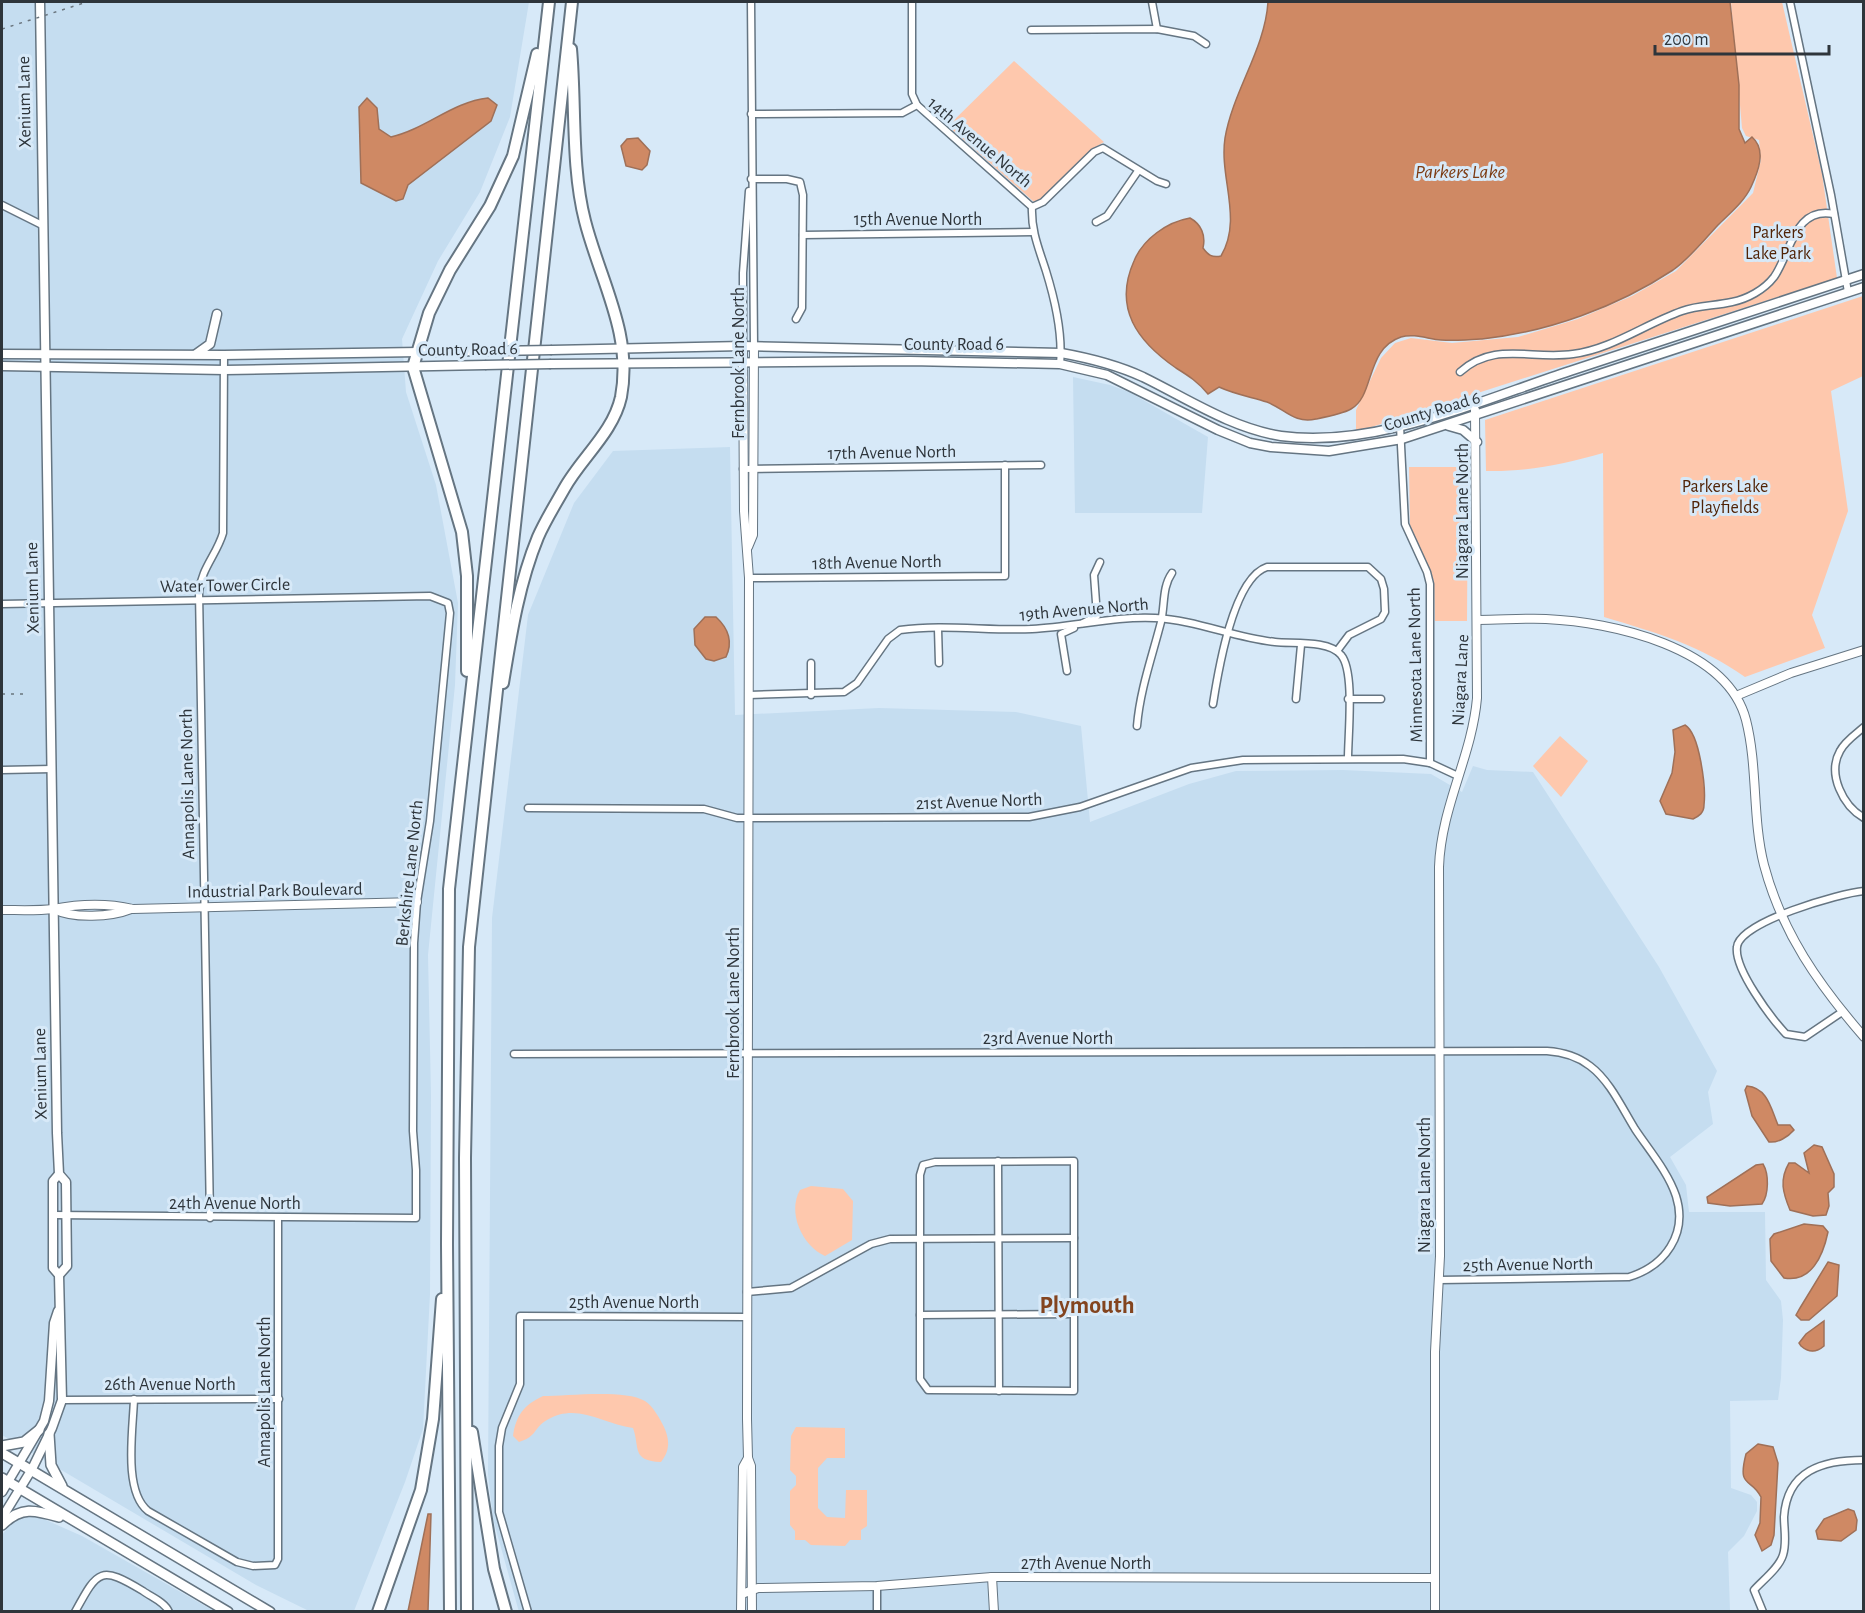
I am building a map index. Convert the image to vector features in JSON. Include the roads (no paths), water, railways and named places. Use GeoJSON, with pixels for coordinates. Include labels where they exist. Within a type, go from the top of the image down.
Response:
{"type":"FeatureCollection","features":[{"type":"Feature","properties":{"kind":"highway"},"geometry":{"type":"LineString","coordinates":[[465,731],[467,576],[462,532],[413,367],[415,353],[429,313],[450,270],[490,206],[513,156],[548,2]]}},
{"type":"Feature","properties":{"kind":"highway"},"geometry":{"type":"LineString","coordinates":[[450,1611],[447,1245],[449,900],[465,731],[548,2]]}},
{"type":"Feature","properties":{"kind":"highway"},"geometry":{"type":"LineString","coordinates":[[466,1611],[469,947],[572,2]]}},
{"type":"Feature","properties":{"kind":"highway"},"geometry":{"type":"LineString","coordinates":[[492,720],[500,704],[525,574],[538,537],[566,486],[609,427],[621,397],[623,349],[614,308],[585,220],[573,120],[569,27]]}},
{"type":"Feature","properties":{"kind":"highway"},"geometry":{"type":"LineString","coordinates":[[378,1611],[421,1490],[433,1419],[447,1245]]}},
{"type":"Feature","properties":{"kind":"highway"},"geometry":{"type":"LineString","coordinates":[[466,1375],[474,1448],[496,1576],[506,1611]]}},
{"type":"Feature","properties":{"kind":"highway"},"geometry":{"type":"LineString","coordinates":[[2,1446],[24,1442],[39,1430]]}},
{"type":"Feature","properties":{"kind":"highway"},"geometry":{"type":"LineString","coordinates":[[49,1434],[51,1465],[66,1490]]}},
{"type":"Feature","properties":{"kind":"highway"},"geometry":{"type":"LineString","coordinates":[[2,1453],[270,1611]]}},
{"type":"Feature","properties":{"kind":"highway"},"geometry":{"type":"LineString","coordinates":[[4,1480],[228,1611]]}},
{"type":"Feature","properties":{"kind":"highway"},"geometry":{"type":"LineString","coordinates":[[2,1525],[13,1514],[29,1509],[71,1520]]}},
{"type":"Feature","properties":{"kind":"highway"},"geometry":{"type":"LineString","coordinates":[[496,1576],[505,1584],[513,1611]]}},
{"type":"Feature","properties":{"kind":"main road","name":"Xenium Lane"},"geometry":{"type":"LineString","coordinates":[[40,2],[59,1174],[66,1182],[67,1266],[59,1275]]}},
{"type":"Feature","properties":{"kind":"main road","name":"County Road 6"},"geometry":{"type":"LineString","coordinates":[[2,354],[415,353],[743,346],[1061,353],[1099,361],[1141,376],[1233,423],[1257,431],[1322,439],[1350,438],[1400,426],[1473,403],[1863,274]]}},
{"type":"Feature","properties":{"kind":"main road","name":"County Road 6"},"geometry":{"type":"LineString","coordinates":[[2,366],[225,370],[742,361],[1019,361],[1060,364],[1107,375],[1218,430],[1250,443],[1329,452],[1402,439],[1863,287]]}},
{"type":"Feature","properties":{"kind":"main road"},"geometry":{"type":"LineString","coordinates":[[192,355],[210,344],[217,314]]}},
{"type":"Feature","properties":{"kind":"main road"},"geometry":{"type":"LineString","coordinates":[[1445,425],[1463,430],[1477,442]]}},
{"type":"Feature","properties":{"kind":"main road","name":"Xenium Lane"},"geometry":{"type":"LineString","coordinates":[[2,1518],[32,1469],[62,1400],[59,1275],[53,1268],[53,1181],[59,1174]]}},
{"type":"Feature","properties":{"kind":"main road","name":"Xenium Lane"},"geometry":{"type":"LineString","coordinates":[[2,1492],[4,1480],[20,1462],[39,1430],[49,1401],[54,1323],[59,1308]]}},
{"type":"Feature","properties":{"kind":"street","name":"Fernbrook Lane North"},"geometry":{"type":"LineString","coordinates":[[748,547],[753,535],[751,2]]}},
{"type":"Feature","properties":{"kind":"street"},"geometry":{"type":"LineString","coordinates":[[912,2],[912,94],[917,105]]}},
{"type":"Feature","properties":{"kind":"street"},"geometry":{"type":"LineString","coordinates":[[1152,2],[1157,29]]}},
{"type":"Feature","properties":{"kind":"street"},"geometry":{"type":"LineString","coordinates":[[1790,2],[1848,292]]}},
{"type":"Feature","properties":{"kind":"street"},"geometry":{"type":"LineString","coordinates":[[1031,30],[1157,29],[1194,36],[1206,44]]}},
{"type":"Feature","properties":{"kind":"street","name":"14th Avenue North"},"geometry":{"type":"LineString","coordinates":[[751,114],[902,113],[917,105],[1032,207]]}},
{"type":"Feature","properties":{"kind":"street"},"geometry":{"type":"LineString","coordinates":[[1060,364],[1061,353],[1053,296],[1033,232],[1032,207],[1042,202],[1094,152],[1103,148],[1138,171],[1166,183]]}},
{"type":"Feature","properties":{"kind":"street"},"geometry":{"type":"LineString","coordinates":[[1096,222],[1107,216],[1138,171]]}},
{"type":"Feature","properties":{"kind":"street"},"geometry":{"type":"LineString","coordinates":[[751,179],[787,179],[800,182],[803,195],[802,308],[796,319]]}},
{"type":"Feature","properties":{"kind":"street","name":"Fernbrook Lane North"},"geometry":{"type":"LineString","coordinates":[[741,1611],[743,1477],[747,1458],[749,695],[749,579],[748,547],[745,535],[742,361],[746,209],[751,179]]}},
{"type":"Feature","properties":{"kind":"street"},"geometry":{"type":"LineString","coordinates":[[2,205],[42,225]]}},
{"type":"Feature","properties":{"kind":"street"},"geometry":{"type":"LineString","coordinates":[[1460,372],[1483,356],[1496,354],[1554,356],[1590,351],[1684,310],[1734,302],[1749,296],[1773,278],[1804,221],[1821,214],[1834,214]]}},
{"type":"Feature","properties":{"kind":"street","name":"15th Avenue North"},"geometry":{"type":"LineString","coordinates":[[803,235],[1033,232]]}},
{"type":"Feature","properties":{"kind":"street","name":"Annapolis Lane North"},"geometry":{"type":"LineString","coordinates":[[210,1218],[199,601],[203,571],[216,553],[223,533],[224,355]]}},
{"type":"Feature","properties":{"kind":"street","name":"Niagara Lane North"},"geometry":{"type":"LineString","coordinates":[[1473,403],[1477,442],[1478,620]]}},
{"type":"Feature","properties":{"kind":"street","name":"Minnesota Lane North"},"geometry":{"type":"LineString","coordinates":[[1400,426],[1405,524],[1427,572],[1430,584],[1430,763]]}},
{"type":"Feature","properties":{"kind":"street","name":"18th Avenue North"},"geometry":{"type":"LineString","coordinates":[[749,579],[1005,576],[1005,465]]}},
{"type":"Feature","properties":{"kind":"street","name":"17th Avenue North"},"geometry":{"type":"LineString","coordinates":[[743,469],[1041,465]]}},
{"type":"Feature","properties":{"kind":"street"},"geometry":{"type":"LineString","coordinates":[[1067,670],[1061,634],[1097,616],[1094,575],[1100,562]]}},
{"type":"Feature","properties":{"kind":"street"},"geometry":{"type":"LineString","coordinates":[[1213,704],[1234,613],[1253,576],[1260,569],[1267,567],[1368,567],[1381,579],[1385,612],[1376,624],[1349,635],[1338,651],[1347,665],[1348,758]]}},
{"type":"Feature","properties":{"kind":"street"},"geometry":{"type":"LineString","coordinates":[[1137,726],[1142,685],[1162,618],[1166,582],[1172,573]]}},
{"type":"Feature","properties":{"kind":"street","name":"Water Tower Circle"},"geometry":{"type":"LineString","coordinates":[[2,604],[430,596],[448,603]]}},
{"type":"Feature","properties":{"kind":"street","name":"Berkshire Lane North"},"geometry":{"type":"LineString","coordinates":[[416,1218],[413,1131],[414,943],[442,704],[450,614],[448,603]]}},
{"type":"Feature","properties":{"kind":"street","name":"19th Avenue North"},"geometry":{"type":"LineString","coordinates":[[749,695],[836,694],[851,689],[893,633],[908,629],[1010,630],[1078,626],[1135,618],[1162,618],[1254,640],[1338,651]]}},
{"type":"Feature","properties":{"kind":"street"},"geometry":{"type":"LineString","coordinates":[[1478,620],[1550,619],[1597,625],[1632,634],[1707,666],[1728,684],[1736,696],[1748,732],[1762,856],[1781,916],[1808,967],[1863,1037]]}},
{"type":"Feature","properties":{"kind":"street","name":"Niagara Lane"},"geometry":{"type":"LineString","coordinates":[[1458,776],[1476,714],[1478,620]]}},
{"type":"Feature","properties":{"kind":"street"},"geometry":{"type":"LineString","coordinates":[[938,629],[939,663]]}},
{"type":"Feature","properties":{"kind":"street"},"geometry":{"type":"LineString","coordinates":[[1296,699],[1301,645]]}},
{"type":"Feature","properties":{"kind":"street"},"geometry":{"type":"LineString","coordinates":[[1736,696],[1791,673],[1863,650]]}},
{"type":"Feature","properties":{"kind":"street"},"geometry":{"type":"LineString","coordinates":[[811,663],[811,694]]}},
{"type":"Feature","properties":{"kind":"street"},"geometry":{"type":"LineString","coordinates":[[1348,699],[1381,699]]}},
{"type":"Feature","properties":{"kind":"street"},"geometry":{"type":"LineString","coordinates":[[1863,727],[1840,750],[1835,768],[1836,778],[1848,806],[1863,818]]}},
{"type":"Feature","properties":{"kind":"street","name":"21st Avenue North"},"geometry":{"type":"LineString","coordinates":[[528,808],[704,810],[727,817],[748,818],[1029,817],[1080,807],[1171,774],[1217,763],[1270,758],[1403,759],[1430,763],[1458,776]]}},
{"type":"Feature","properties":{"kind":"street"},"geometry":{"type":"LineString","coordinates":[[2,770],[52,769]]}},
{"type":"Feature","properties":{"kind":"street","name":"Niagara Lane North"},"geometry":{"type":"LineString","coordinates":[[1433,1611],[1435,1352],[1439,1280],[1440,849],[1446,814],[1458,776]]}},
{"type":"Feature","properties":{"kind":"street"},"geometry":{"type":"LineString","coordinates":[[1842,1012],[1811,1034],[1799,1038],[1786,1034],[1761,1001],[1739,959],[1738,940],[1748,931],[1781,916],[1838,895],[1863,891]]}},
{"type":"Feature","properties":{"kind":"street","name":"Industrial Park Boulevard"},"geometry":{"type":"LineString","coordinates":[[2,910],[54,909],[66,905],[120,906],[133,909],[417,902]]}},
{"type":"Feature","properties":{"kind":"street","name":"23rd Avenue North"},"geometry":{"type":"LineString","coordinates":[[514,1054],[1547,1051],[1580,1059]]}},
{"type":"Feature","properties":{"kind":"street","name":"25th Avenue North"},"geometry":{"type":"LineString","coordinates":[[1439,1280],[1618,1278],[1650,1269],[1667,1254],[1677,1232],[1679,1207],[1670,1183],[1599,1073],[1580,1059]]}},
{"type":"Feature","properties":{"kind":"street"},"geometry":{"type":"LineString","coordinates":[[998,1161],[999,1391]]}},
{"type":"Feature","properties":{"kind":"street"},"geometry":{"type":"LineString","coordinates":[[1074,1161],[1074,1238],[1074,1391],[934,1392],[924,1387],[920,1379],[920,1171],[923,1165],[929,1162],[1074,1161]]}},
{"type":"Feature","properties":{"kind":"street","name":"24th Avenue North"},"geometry":{"type":"LineString","coordinates":[[53,1215],[416,1218]]}},
{"type":"Feature","properties":{"kind":"street","name":"Annapolis Lane North"},"geometry":{"type":"LineString","coordinates":[[134,1399],[133,1490],[140,1504],[148,1511],[241,1564],[275,1565],[278,1559],[278,1218]]}},
{"type":"Feature","properties":{"kind":"street"},"geometry":{"type":"LineString","coordinates":[[747,1292],[791,1288],[871,1244],[890,1239],[1074,1238]]}},
{"type":"Feature","properties":{"kind":"street"},"geometry":{"type":"LineString","coordinates":[[920,1315],[1074,1314]]}},
{"type":"Feature","properties":{"kind":"street","name":"25th Avenue North"},"geometry":{"type":"LineString","coordinates":[[528,1611],[499,1512],[499,1446],[502,1428],[520,1384],[520,1316],[747,1317]]}},
{"type":"Feature","properties":{"kind":"street","name":"26th Avenue North"},"geometry":{"type":"LineString","coordinates":[[62,1400],[279,1399]]}},
{"type":"Feature","properties":{"kind":"street","name":"Fernbrook Lane North"},"geometry":{"type":"LineString","coordinates":[[747,1458],[752,1466],[752,1611]]}},
{"type":"Feature","properties":{"kind":"street"},"geometry":{"type":"LineString","coordinates":[[1762,1611],[1754,1590],[1783,1556],[1785,1507],[1794,1486],[1810,1470],[1832,1461],[1863,1460]]}},
{"type":"Feature","properties":{"kind":"street"},"geometry":{"type":"LineString","coordinates":[[75,1611],[94,1579],[107,1574],[120,1577],[162,1603],[169,1611]]}},
{"type":"Feature","properties":{"kind":"street"},"geometry":{"type":"LineString","coordinates":[[992,1578],[994,1611]]}},
{"type":"Feature","properties":{"kind":"street","name":"27th Avenue North"},"geometry":{"type":"LineString","coordinates":[[741,1594],[752,1590],[877,1586],[992,1578],[1433,1578]]}},
{"type":"Feature","properties":{"kind":"street"},"geometry":{"type":"LineString","coordinates":[[877,1586],[877,1611]]}},
{"type":"Feature","properties":{"kind":"water","name":"Parkers Lake"},"geometry":{"type":"Polygon","coordinates":[[[1268,2],[1730,2],[1739,85],[1739,129],[1745,143],[1752,137],[1757,142],[1760,161],[1756,175],[1740,203],[1691,254],[1673,270],[1651,283],[1581,316],[1507,336],[1467,340],[1401,337],[1381,351],[1359,403],[1347,411],[1308,420],[1296,418],[1267,402],[1219,387],[1208,394],[1201,386],[1162,358],[1140,335],[1132,322],[1128,308],[1126,294],[1128,278],[1143,246],[1157,233],[1181,220],[1190,218],[1197,223],[1202,230],[1203,248],[1213,256],[1221,256],[1230,228],[1224,153],[1225,138],[1235,104],[1261,36],[1268,2]]]}},
{"type":"Feature","properties":{"kind":"water"},"geometry":{"type":"Polygon","coordinates":[[[367,98],[377,108],[379,129],[391,137],[416,128],[475,100],[488,98],[497,105],[491,121],[408,185],[403,199],[396,201],[361,183],[359,107],[367,98]]]}},
{"type":"Feature","properties":{"kind":"water"},"geometry":{"type":"Polygon","coordinates":[[[638,138],[650,151],[647,165],[642,170],[626,166],[621,146],[627,139],[638,138]]]}},
{"type":"Feature","properties":{"kind":"water"},"geometry":{"type":"Polygon","coordinates":[[[705,617],[716,617],[724,626],[729,641],[726,657],[714,661],[706,659],[695,645],[694,629],[705,617]]]}},
{"type":"Feature","properties":{"kind":"water"},"geometry":{"type":"Polygon","coordinates":[[[1685,725],[1695,739],[1704,787],[1703,810],[1693,819],[1666,814],[1660,801],[1672,773],[1675,752],[1673,730],[1685,725]]]}},
{"type":"Feature","properties":{"kind":"water"},"geometry":{"type":"Polygon","coordinates":[[[1747,1086],[1764,1095],[1778,1125],[1790,1125],[1794,1130],[1792,1133],[1769,1142],[1752,1116],[1745,1090],[1747,1086]]]}},
{"type":"Feature","properties":{"kind":"water"},"geometry":{"type":"Polygon","coordinates":[[[1814,1145],[1822,1147],[1834,1174],[1834,1187],[1828,1193],[1829,1206],[1826,1215],[1813,1216],[1790,1210],[1784,1192],[1784,1175],[1789,1163],[1795,1163],[1809,1173],[1804,1153],[1814,1145]]]}},
{"type":"Feature","properties":{"kind":"water"},"geometry":{"type":"Polygon","coordinates":[[[1763,1164],[1767,1184],[1762,1204],[1730,1206],[1708,1203],[1707,1197],[1756,1165],[1763,1164]]]}},
{"type":"Feature","properties":{"kind":"water"},"geometry":{"type":"Polygon","coordinates":[[[1804,1224],[1823,1226],[1828,1232],[1823,1250],[1808,1272],[1802,1276],[1784,1278],[1771,1261],[1770,1239],[1774,1234],[1804,1224]]]}},
{"type":"Feature","properties":{"kind":"water"},"geometry":{"type":"Polygon","coordinates":[[[1828,1262],[1839,1265],[1837,1296],[1809,1320],[1801,1320],[1796,1315],[1828,1262]]]}},
{"type":"Feature","properties":{"kind":"water"},"geometry":{"type":"Polygon","coordinates":[[[1824,1321],[1824,1346],[1812,1351],[1801,1346],[1799,1343],[1806,1334],[1824,1321]]]}},
{"type":"Feature","properties":{"kind":"water"},"geometry":{"type":"Polygon","coordinates":[[[1758,1444],[1773,1447],[1778,1463],[1774,1535],[1771,1545],[1762,1551],[1755,1535],[1760,1523],[1761,1497],[1746,1481],[1743,1473],[1746,1454],[1758,1444]]]}},
{"type":"Feature","properties":{"kind":"water"},"geometry":{"type":"Polygon","coordinates":[[[1848,1509],[1854,1511],[1857,1520],[1856,1530],[1841,1541],[1818,1539],[1816,1531],[1824,1519],[1848,1509]]]}},
{"type":"Feature","properties":{"kind":"water"},"geometry":{"type":"Polygon","coordinates":[[[428,1514],[431,1514],[428,1611],[408,1611],[428,1514]]]}},
{"type":"Feature","properties":{"kind":"railway"},"geometry":{"type":"LineString","coordinates":[[2,29],[87,2]]}},
{"type":"Feature","properties":{"kind":"railway"},"geometry":{"type":"LineString","coordinates":[[2,694],[27,694]]}},
{"type":"Feature","properties":{"kind":"district","name":"Plymouth"},"geometry":{"type":"Point","coordinates":[1087,1305]}},
{"type":"Feature","properties":{"kind":"park label","name":"Parkers Lake Park"},"geometry":{"type":"Point","coordinates":[1778,242]}},
{"type":"Feature","properties":{"kind":"park label","name":"Parkers Lake Playfields"},"geometry":{"type":"Point","coordinates":[1725,496]}}]}
